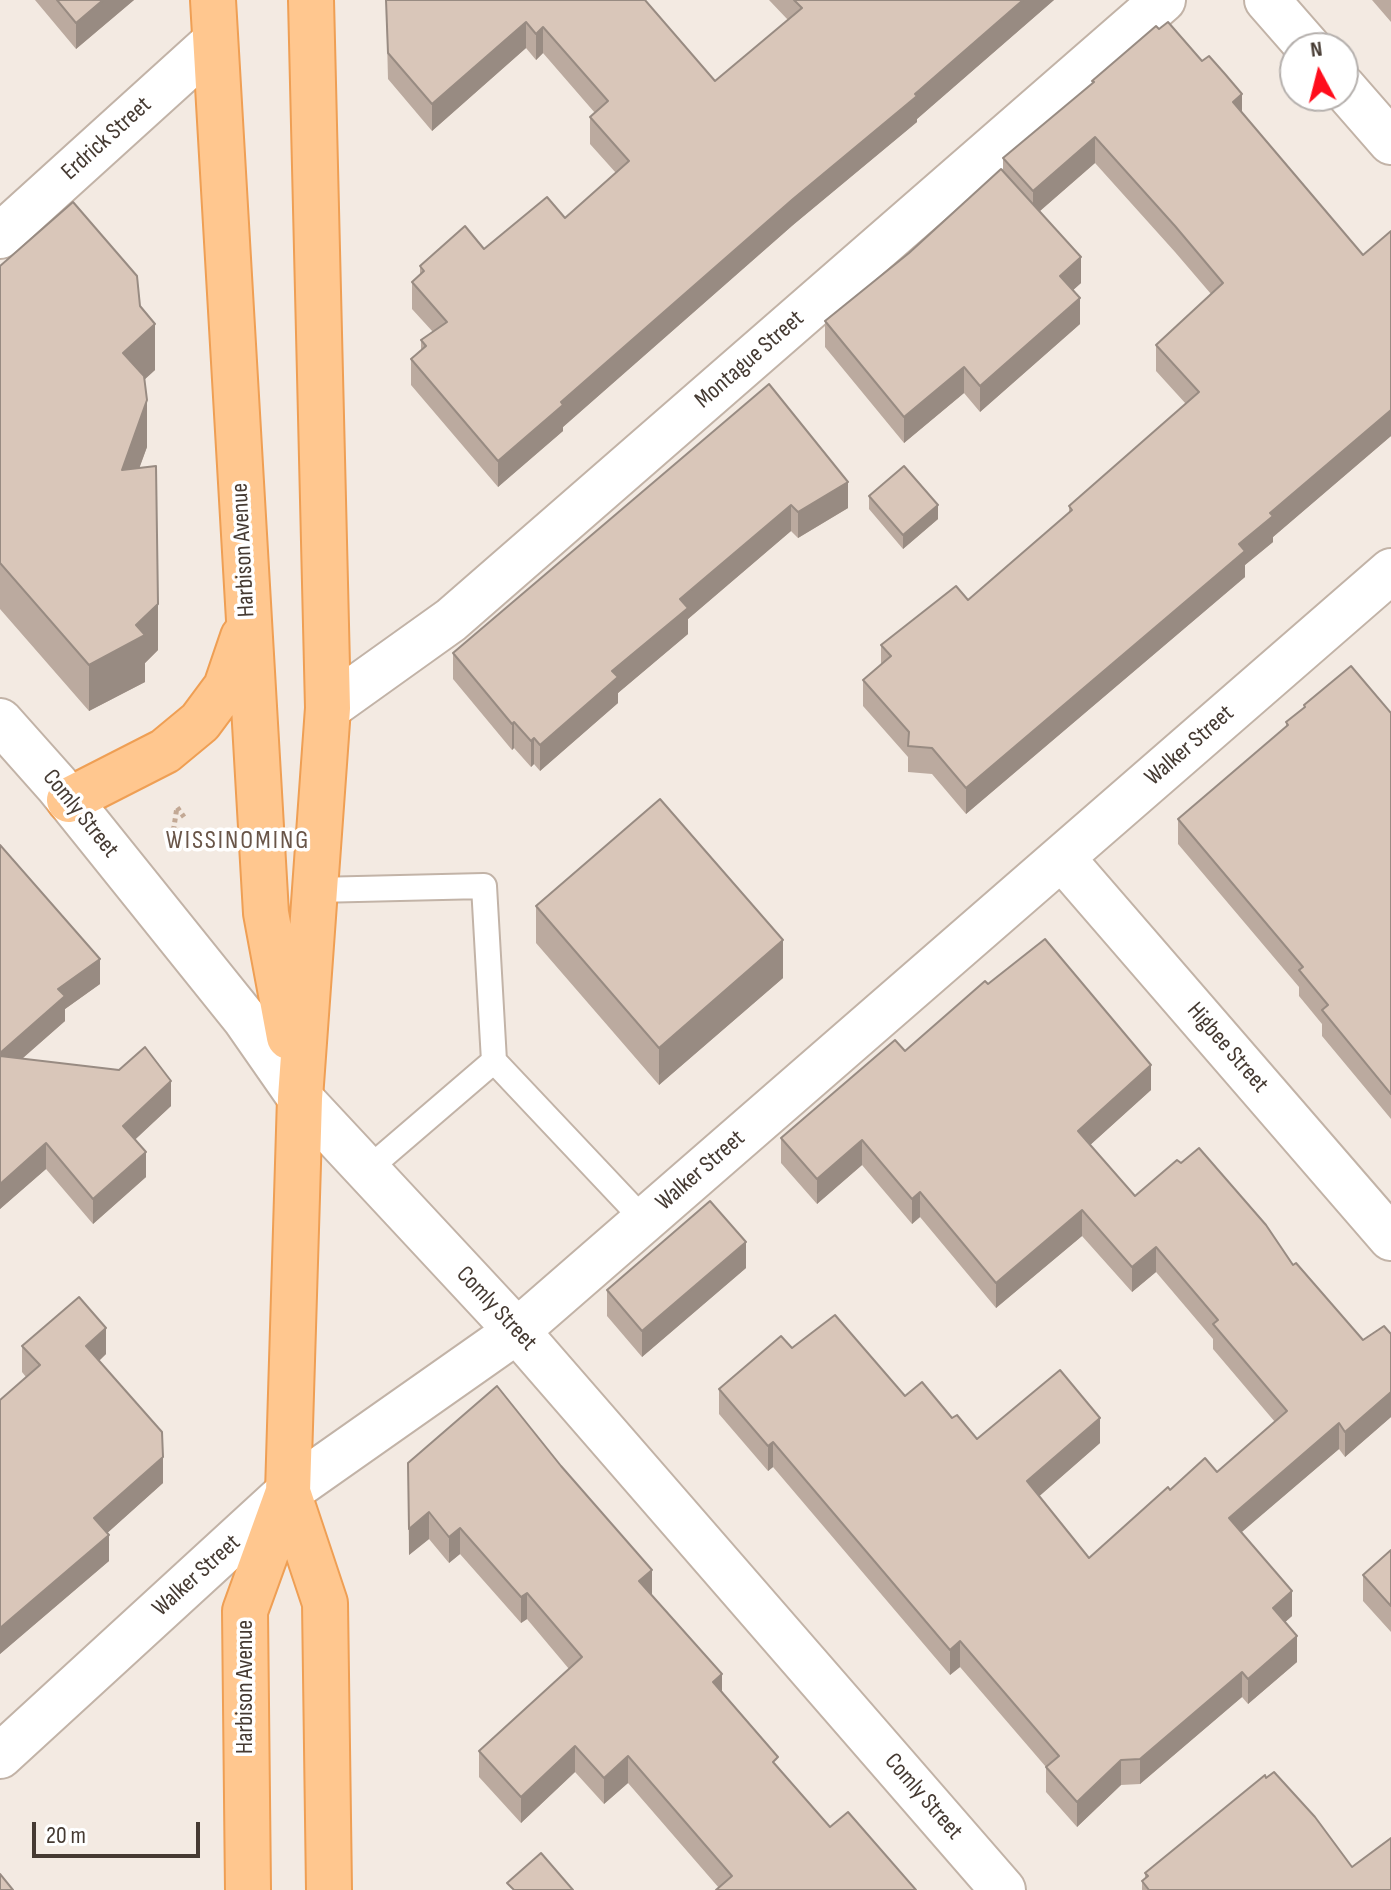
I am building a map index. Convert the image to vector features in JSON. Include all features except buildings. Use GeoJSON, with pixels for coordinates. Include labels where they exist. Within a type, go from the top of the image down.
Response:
{"type":"FeatureCollection","features":[{"type":"Feature","properties":{"kind":"main road","name":"Harbison Avenue"},"geometry":{"type":"LineString","coordinates":[[248,1890],[245,1611],[288,1492],[300,1098],[328,708],[311,0]]}},
{"type":"Feature","properties":{"kind":"main road","name":"Harbison Avenue"},"geometry":{"type":"LineString","coordinates":[[213,21],[266,913],[300,1098]]}},
{"type":"Feature","properties":{"kind":"main road"},"geometry":{"type":"LineString","coordinates":[[69,800],[165,751],[200,722],[226,687],[248,620]]}},
{"type":"Feature","properties":{"kind":"main road","name":"Harbison Avenue"},"geometry":{"type":"LineString","coordinates":[[288,1492],[325,1603],[329,1890]]}},
{"type":"Feature","properties":{"kind":"street","name":"Montague Street"},"geometry":{"type":"LineString","coordinates":[[328,708],[451,620],[1163,0]]}},
{"type":"Feature","properties":{"kind":"street"},"geometry":{"type":"LineString","coordinates":[[1267,0],[1295,32]]}},
{"type":"Feature","properties":{"kind":"street","name":"Erdrick Street"},"geometry":{"type":"LineString","coordinates":[[0,236],[213,21]]}},
{"type":"Feature","properties":{"kind":"street"},"geometry":{"type":"LineString","coordinates":[[1359,105],[1391,142]]}},
{"type":"Feature","properties":{"kind":"street","name":"Walker Street"},"geometry":{"type":"LineString","coordinates":[[0,1756],[288,1492],[517,1331],[1391,571]]}},
{"type":"Feature","properties":{"kind":"street","name":"Comly Street"},"geometry":{"type":"LineString","coordinates":[[0,721],[69,800],[245,1019],[300,1098],[517,1331],[1003,1890]]}},
{"type":"Feature","properties":{"kind":"street","name":"Higbee Street"},"geometry":{"type":"LineString","coordinates":[[1062,858],[1391,1238]]}},
{"type":"Feature","properties":{"kind":"lane"},"geometry":{"type":"LineString","coordinates":[[316,890],[484,886],[494,1061],[644,1220]]}},
{"type":"Feature","properties":{"kind":"lane"},"geometry":{"type":"LineString","coordinates":[[367,1170],[494,1061]]}},
{"type":"Feature","properties":{"kind":"path"},"geometry":{"type":"LineString","coordinates":[[171,849],[177,807],[184,817]]}},
{"type":"Feature","properties":{"kind":"district","name":"WISSINOMING"},"geometry":{"type":"Point","coordinates":[238,841]}}]}
